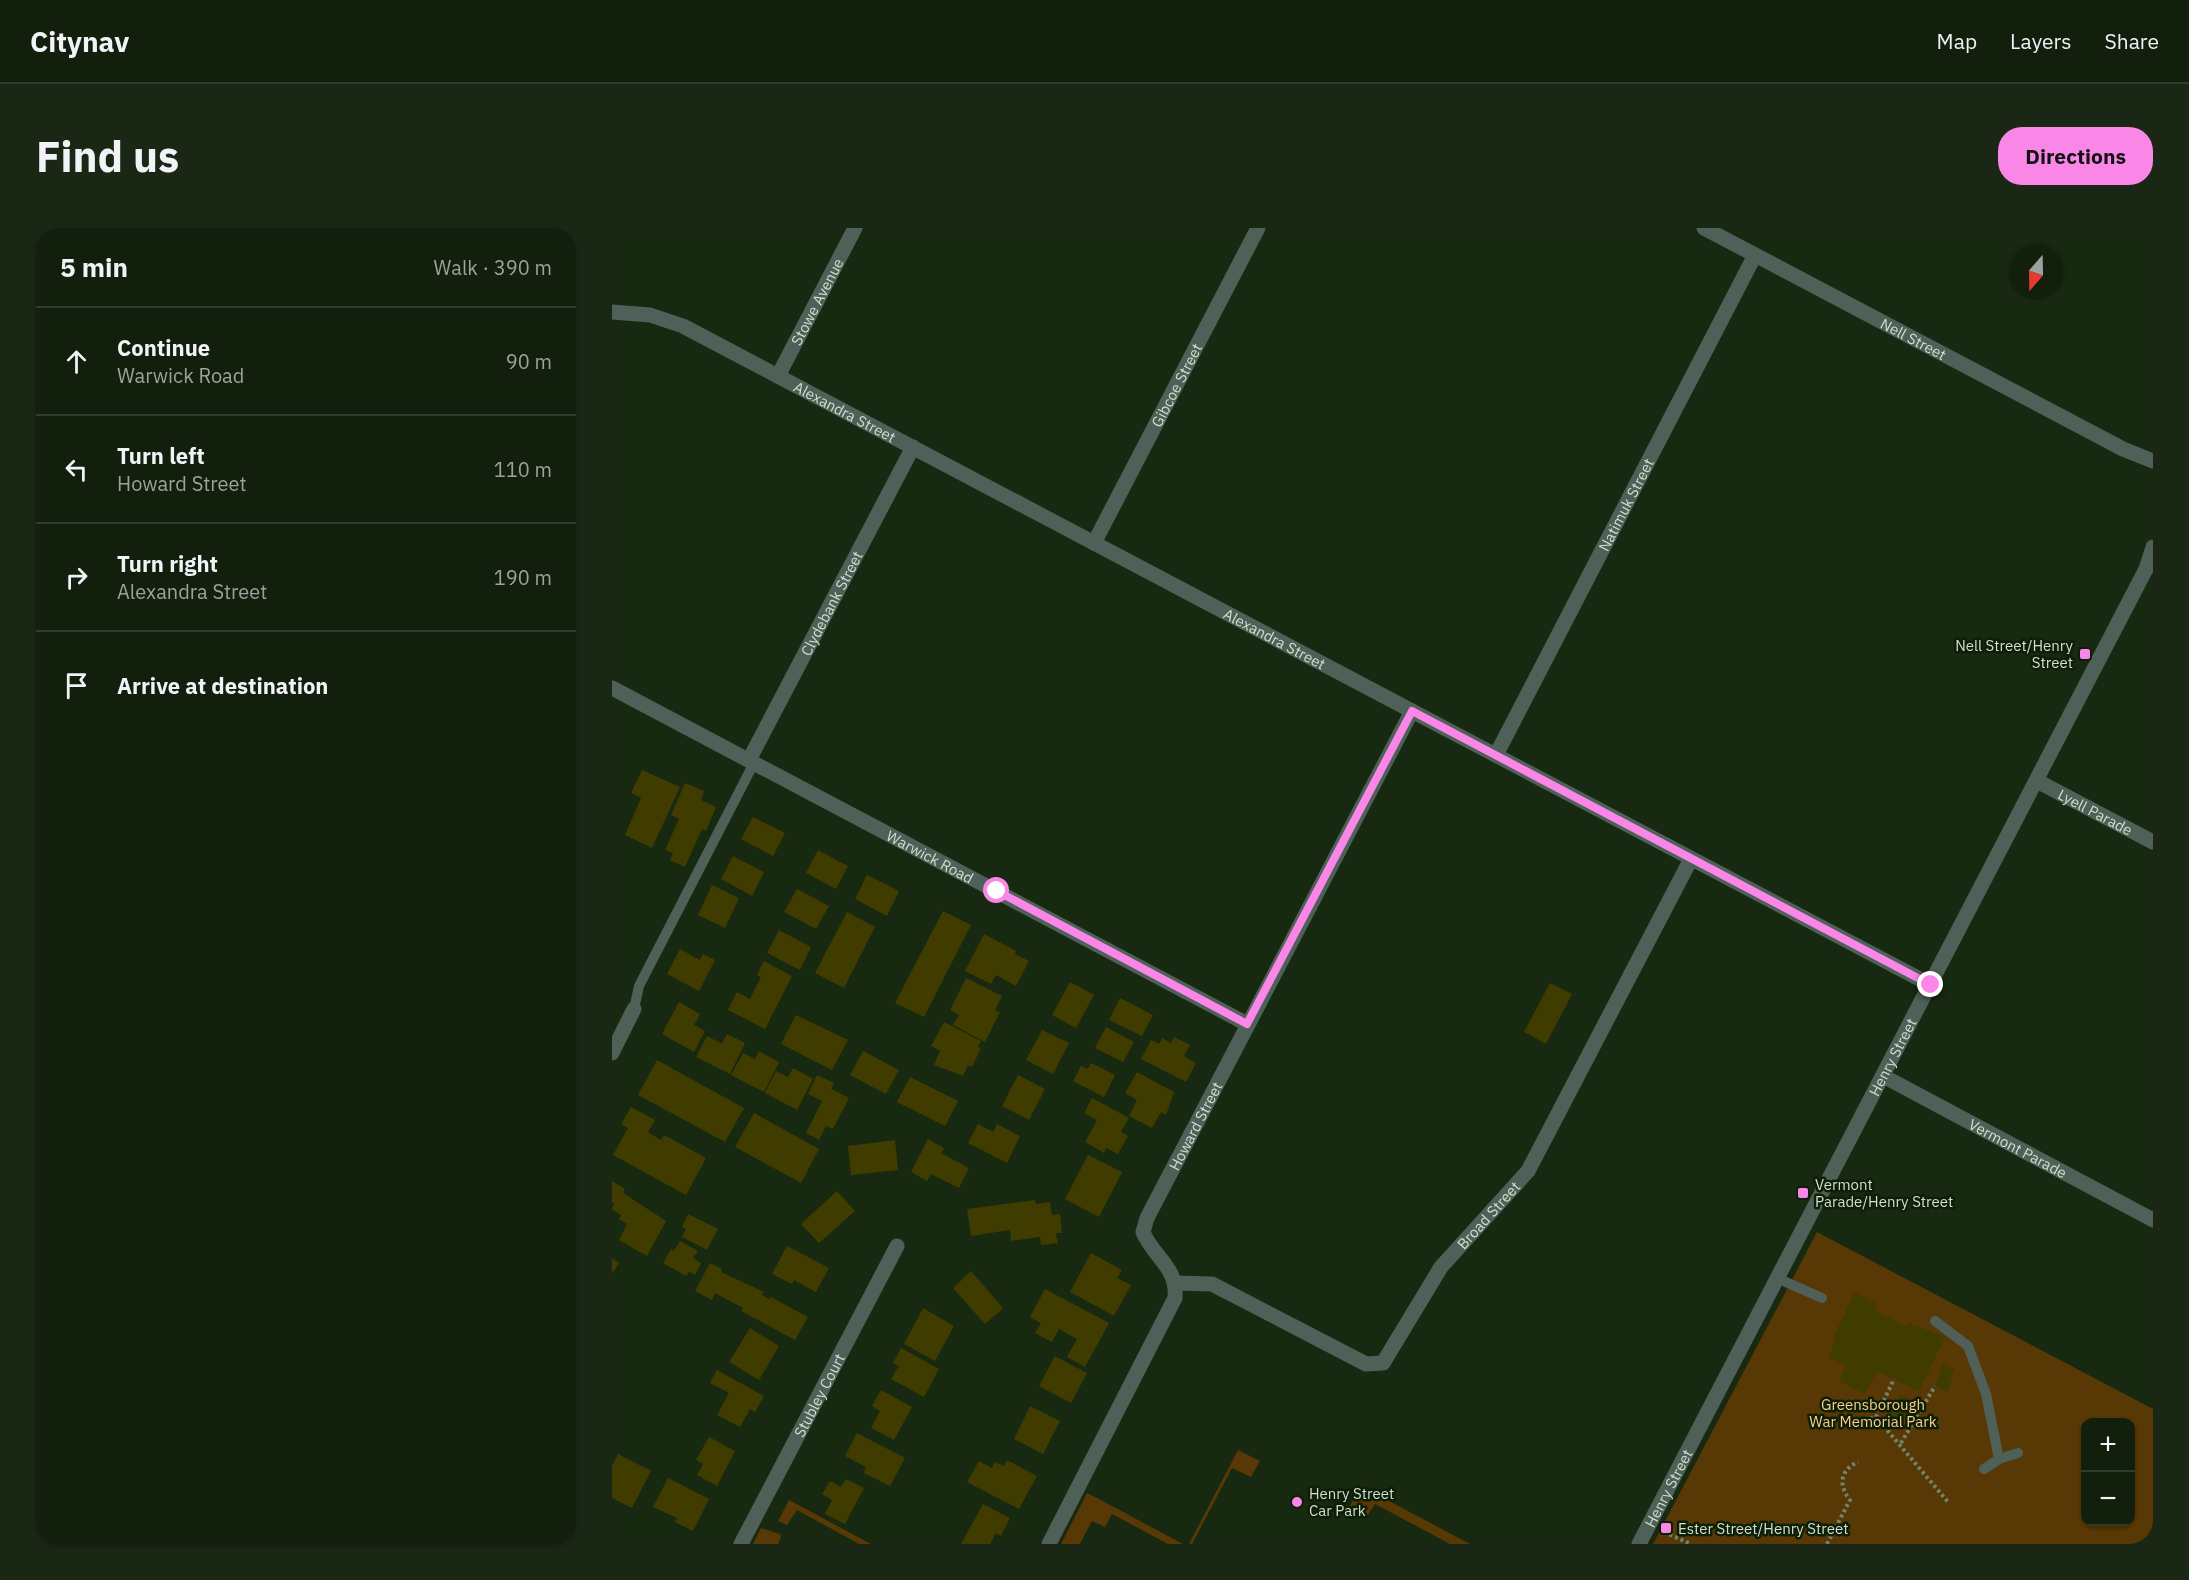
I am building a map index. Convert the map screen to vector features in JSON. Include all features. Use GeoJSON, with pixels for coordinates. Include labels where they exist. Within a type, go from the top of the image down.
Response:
{"type":"FeatureCollection","features":[{"type":"Feature","properties":{"kind":"street","name":"Stowe Avenue"},"geometry":{"type":"LineString","coordinates":[[778,376],[855,228]]}},
{"type":"Feature","properties":{"kind":"street","name":"Gibcoe Street"},"geometry":{"type":"LineString","coordinates":[[1094,543],[1258,228]]}},
{"type":"Feature","properties":{"kind":"street","name":"Nell Street"},"geometry":{"type":"LineString","coordinates":[[1704,228],[2123,450],[2153,471]]}},
{"type":"Feature","properties":{"kind":"street","name":"Natimuk Street"},"geometry":{"type":"LineString","coordinates":[[1496,755],[1755,255]]}},
{"type":"Feature","properties":{"kind":"street","name":"Alexandra Street"},"geometry":{"type":"LineString","coordinates":[[612,312],[665,319],[778,376],[1931,985]]}},
{"type":"Feature","properties":{"kind":"street","name":"Clydebank Street"},"geometry":{"type":"LineString","coordinates":[[752,762],[913,447]]}},
{"type":"Feature","properties":{"kind":"street","name":"Nell Street"},"geometry":{"type":"LineString","coordinates":[[2123,450],[2153,461]]}},
{"type":"Feature","properties":{"kind":"street","name":"Henry Street"},"geometry":{"type":"LineString","coordinates":[[1639,1544],[2149,565],[2153,547]]}},
{"type":"Feature","properties":{"kind":"street","name":"Warwick Road"},"geometry":{"type":"LineString","coordinates":[[612,688],[1247,1024]]}},
{"type":"Feature","properties":{"kind":"street","name":"Howard Street"},"geometry":{"type":"LineString","coordinates":[[1175,1283],[1167,1265],[1146,1238],[1144,1226],[1247,1024],[1412,711]]}},
{"type":"Feature","properties":{"kind":"street","name":"Lyell Parade"},"geometry":{"type":"LineString","coordinates":[[2037,781],[2153,842]]}},
{"type":"Feature","properties":{"kind":"street","name":"Broad Street"},"geometry":{"type":"LineString","coordinates":[[1175,1283],[1212,1284],[1366,1364],[1383,1364],[1428,1286],[1448,1258],[1528,1171],[1692,859]]}},
{"type":"Feature","properties":{"kind":"street"},"geometry":{"type":"LineString","coordinates":[[612,1053],[634,1009]]}},
{"type":"Feature","properties":{"kind":"street","name":"Vermont Parade"},"geometry":{"type":"LineString","coordinates":[[1882,1077],[2153,1220]]}},
{"type":"Feature","properties":{"kind":"street","name":"Stubley Court"},"geometry":{"type":"LineString","coordinates":[[741,1544],[897,1246]]}},
{"type":"Feature","properties":{"kind":"street"},"geometry":{"type":"LineString","coordinates":[[1049,1544],[1172,1306],[1175,1283]]}},
{"type":"Feature","properties":{"kind":"lane"},"geometry":{"type":"LineString","coordinates":[[634,1009],[639,986],[752,762]]}},
{"type":"Feature","properties":{"kind":"lane"},"geometry":{"type":"LineString","coordinates":[[1777,1278],[1822,1298]]}},
{"type":"Feature","properties":{"kind":"lane"},"geometry":{"type":"LineString","coordinates":[[1935,1321],[1968,1346],[1986,1394],[1999,1459]]}},
{"type":"Feature","properties":{"kind":"lane"},"geometry":{"type":"LineString","coordinates":[[1984,1469],[1999,1459],[2018,1453]]}},
{"type":"Feature","properties":{"kind":"path"},"geometry":{"type":"LineString","coordinates":[[1876,1417],[1894,1379]]}},
{"type":"Feature","properties":{"kind":"path"},"geometry":{"type":"LineString","coordinates":[[1901,1443],[1935,1386]]}},
{"type":"Feature","properties":{"kind":"path"},"geometry":{"type":"LineString","coordinates":[[1858,1421],[1876,1417]]}},
{"type":"Feature","properties":{"kind":"path"},"geometry":{"type":"LineString","coordinates":[[1876,1417],[1901,1443],[1948,1502]]}},
{"type":"Feature","properties":{"kind":"path"},"geometry":{"type":"LineString","coordinates":[[1827,1544],[1850,1500],[1842,1491],[1842,1478],[1847,1467],[1858,1462]]}},
{"type":"Feature","properties":{"kind":"path"},"geometry":{"type":"LineString","coordinates":[[1649,1524],[1691,1544]]}},
{"type":"Feature","properties":{"kind":"green space","name":"Greensborough War Memorial Park"},"geometry":{"type":"Polygon","coordinates":[[[1817,1232],[2153,1409],[2153,1544],[1653,1544],[1817,1232]]]}},
{"type":"Feature","properties":{"kind":"green space"},"geometry":{"type":"Polygon","coordinates":[[[1238,1450],[1260,1461],[1251,1477],[1232,1468],[1192,1544],[1189,1544],[1238,1450]]]}},
{"type":"Feature","properties":{"kind":"green space"},"geometry":{"type":"Polygon","coordinates":[[[1361,1486],[1470,1544],[1450,1544],[1375,1504],[1366,1518],[1349,1508],[1361,1486]]]}},
{"type":"Feature","properties":{"kind":"green space"},"geometry":{"type":"Polygon","coordinates":[[[1087,1493],[1183,1544],[1168,1544],[1112,1514],[1105,1527],[1092,1521],[1080,1544],[1061,1544],[1087,1493]]]}},
{"type":"Feature","properties":{"kind":"green space"},"geometry":{"type":"Polygon","coordinates":[[[789,1500],[871,1544],[859,1544],[797,1510],[787,1525],[778,1521],[789,1500]]]}},
{"type":"Feature","properties":{"kind":"green space"},"geometry":{"type":"Polygon","coordinates":[[[761,1528],[780,1534],[778,1544],[753,1544],[761,1528]]]}},
{"type":"Feature","properties":{"kind":"building"},"geometry":{"type":"Polygon","coordinates":[[[642,770],[680,787],[652,848],[625,835],[641,798],[631,793],[642,770]]]}},
{"type":"Feature","properties":{"kind":"building"},"geometry":{"type":"Polygon","coordinates":[[[685,783],[704,791],[701,800],[716,807],[706,831],[702,829],[685,867],[670,860],[673,853],[665,850],[679,819],[671,815],[685,783]]]}},
{"type":"Feature","properties":{"kind":"building"},"geometry":{"type":"Polygon","coordinates":[[[753,817],[785,833],[773,856],[741,839],[753,817]]]}},
{"type":"Feature","properties":{"kind":"building"},"geometry":{"type":"Polygon","coordinates":[[[818,850],[848,866],[836,889],[806,873],[818,850]]]}},
{"type":"Feature","properties":{"kind":"building"},"geometry":{"type":"Polygon","coordinates":[[[733,856],[764,872],[752,896],[721,879],[733,856]]]}},
{"type":"Feature","properties":{"kind":"building"},"geometry":{"type":"Polygon","coordinates":[[[867,875],[899,891],[887,916],[855,899],[867,875]]]}},
{"type":"Feature","properties":{"kind":"building"},"geometry":{"type":"Polygon","coordinates":[[[712,885],[739,898],[725,928],[698,915],[712,885]]]}},
{"type":"Feature","properties":{"kind":"building"},"geometry":{"type":"Polygon","coordinates":[[[797,889],[829,906],[816,929],[784,912],[797,889]]]}},
{"type":"Feature","properties":{"kind":"building"},"geometry":{"type":"Polygon","coordinates":[[[943,911],[971,925],[924,1017],[895,1003],[943,911]]]}},
{"type":"Feature","properties":{"kind":"building"},"geometry":{"type":"Polygon","coordinates":[[[847,912],[875,927],[844,988],[815,973],[847,912]]]}},
{"type":"Feature","properties":{"kind":"building"},"geometry":{"type":"Polygon","coordinates":[[[779,930],[811,947],[800,970],[767,953],[779,930]]]}},
{"type":"Feature","properties":{"kind":"building"},"geometry":{"type":"Polygon","coordinates":[[[984,934],[1016,951],[1015,954],[1029,961],[1016,986],[996,975],[991,984],[965,971],[984,934]]]}},
{"type":"Feature","properties":{"kind":"building"},"geometry":{"type":"Polygon","coordinates":[[[680,949],[700,960],[703,954],[715,960],[699,991],[667,974],[680,949]]]}},
{"type":"Feature","properties":{"kind":"building"},"geometry":{"type":"Polygon","coordinates":[[[764,961],[792,976],[765,1029],[728,1010],[737,992],[750,999],[761,977],[757,975],[764,961]]]}},
{"type":"Feature","properties":{"kind":"building"},"geometry":{"type":"Polygon","coordinates":[[[966,978],[1002,996],[995,1010],[1000,1012],[985,1042],[953,1025],[959,1015],[950,1010],[966,978]]]}},
{"type":"Feature","properties":{"kind":"building"},"geometry":{"type":"Polygon","coordinates":[[[1070,982],[1094,995],[1076,1028],[1052,1015],[1070,982]]]}},
{"type":"Feature","properties":{"kind":"building"},"geometry":{"type":"Polygon","coordinates":[[[1550,983],[1572,994],[1546,1044],[1524,1032],[1550,983]]]}},
{"type":"Feature","properties":{"kind":"building"},"geometry":{"type":"Polygon","coordinates":[[[1120,998],[1153,1015],[1142,1036],[1109,1020],[1120,998]]]}},
{"type":"Feature","properties":{"kind":"building"},"geometry":{"type":"Polygon","coordinates":[[[679,1002],[700,1014],[694,1025],[705,1031],[694,1052],[662,1034],[679,1002]]]}},
{"type":"Feature","properties":{"kind":"building"},"geometry":{"type":"Polygon","coordinates":[[[796,1015],[848,1040],[832,1070],[781,1044],[796,1015]]]}},
{"type":"Feature","properties":{"kind":"building"},"geometry":{"type":"Polygon","coordinates":[[[944,1022],[981,1041],[978,1047],[981,1048],[972,1067],[968,1065],[963,1076],[934,1065],[940,1051],[931,1046],[944,1022]]]}},
{"type":"Feature","properties":{"kind":"building"},"geometry":{"type":"Polygon","coordinates":[[[1106,1027],[1134,1042],[1123,1062],[1095,1048],[1106,1027]]]}},
{"type":"Feature","properties":{"kind":"building"},"geometry":{"type":"Polygon","coordinates":[[[1042,1030],[1069,1043],[1053,1074],[1026,1060],[1042,1030]]]}},
{"type":"Feature","properties":{"kind":"building"},"geometry":{"type":"Polygon","coordinates":[[[727,1034],[745,1043],[730,1074],[696,1057],[707,1036],[722,1044],[727,1034]]]}},
{"type":"Feature","properties":{"kind":"building"},"geometry":{"type":"Polygon","coordinates":[[[1174,1037],[1190,1045],[1184,1056],[1196,1063],[1186,1082],[1141,1059],[1151,1040],[1159,1044],[1162,1038],[1171,1043],[1174,1037]]]}},
{"type":"Feature","properties":{"kind":"building"},"geometry":{"type":"Polygon","coordinates":[[[759,1051],[779,1062],[764,1092],[731,1075],[743,1053],[755,1059],[759,1051]]]}},
{"type":"Feature","properties":{"kind":"building"},"geometry":{"type":"Polygon","coordinates":[[[863,1051],[899,1070],[886,1094],[850,1075],[863,1051]]]}},
{"type":"Feature","properties":{"kind":"building"},"geometry":{"type":"Polygon","coordinates":[[[657,1060],[744,1108],[725,1142],[638,1095],[657,1060]]]}},
{"type":"Feature","properties":{"kind":"building"},"geometry":{"type":"Polygon","coordinates":[[[1091,1063],[1115,1075],[1104,1097],[1073,1081],[1081,1066],[1088,1069],[1091,1063]]]}},
{"type":"Feature","properties":{"kind":"building"},"geometry":{"type":"Polygon","coordinates":[[[793,1068],[813,1079],[797,1110],[765,1093],[776,1071],[788,1077],[793,1068]]]}},
{"type":"Feature","properties":{"kind":"building"},"geometry":{"type":"Polygon","coordinates":[[[1137,1072],[1174,1092],[1166,1115],[1161,1112],[1152,1128],[1129,1116],[1137,1100],[1125,1093],[1137,1072]]]}},
{"type":"Feature","properties":{"kind":"building"},"geometry":{"type":"Polygon","coordinates":[[[817,1075],[834,1083],[831,1089],[849,1098],[833,1129],[826,1126],[819,1140],[806,1133],[822,1101],[808,1094],[817,1075]]]}},
{"type":"Feature","properties":{"kind":"building"},"geometry":{"type":"Polygon","coordinates":[[[1018,1075],[1045,1089],[1029,1120],[1002,1106],[1018,1075]]]}},
{"type":"Feature","properties":{"kind":"building"},"geometry":{"type":"Polygon","coordinates":[[[910,1077],[958,1101],[945,1126],[897,1102],[910,1077]]]}},
{"type":"Feature","properties":{"kind":"building"},"geometry":{"type":"Polygon","coordinates":[[[1092,1098],[1129,1118],[1121,1132],[1128,1136],[1118,1154],[1106,1148],[1104,1153],[1085,1142],[1097,1120],[1084,1113],[1092,1098]]]}},
{"type":"Feature","properties":{"kind":"building"},"geometry":{"type":"Polygon","coordinates":[[[631,1107],[655,1120],[648,1132],[661,1140],[664,1135],[706,1158],[686,1195],[613,1155],[628,1128],[621,1124],[631,1107]]]}},
{"type":"Feature","properties":{"kind":"building"},"geometry":{"type":"Polygon","coordinates":[[[754,1113],[819,1149],[801,1183],[735,1147],[754,1113]]]}},
{"type":"Feature","properties":{"kind":"building"},"geometry":{"type":"Polygon","coordinates":[[[978,1124],[993,1132],[997,1124],[1020,1136],[1007,1163],[968,1143],[978,1124]]]}},
{"type":"Feature","properties":{"kind":"building"},"geometry":{"type":"Polygon","coordinates":[[[928,1139],[944,1148],[941,1153],[969,1168],[959,1188],[931,1174],[927,1181],[911,1172],[928,1139]]]}},
{"type":"Feature","properties":{"kind":"building"},"geometry":{"type":"Polygon","coordinates":[[[895,1140],[898,1170],[851,1175],[848,1146],[895,1140]]]}},
{"type":"Feature","properties":{"kind":"building"},"geometry":{"type":"Polygon","coordinates":[[[1088,1155],[1122,1172],[1099,1217],[1065,1199],[1088,1155]]]}},
{"type":"Feature","properties":{"kind":"building"},"geometry":{"type":"Polygon","coordinates":[[[612,1181],[625,1189],[623,1193],[666,1221],[647,1256],[619,1240],[627,1224],[619,1219],[621,1215],[612,1210],[614,1203],[612,1202],[612,1181]]]}},
{"type":"Feature","properties":{"kind":"building"},"geometry":{"type":"Polygon","coordinates":[[[837,1191],[855,1211],[819,1243],[801,1224],[837,1191]]]}},
{"type":"Feature","properties":{"kind":"building"},"geometry":{"type":"Polygon","coordinates":[[[1035,1200],[1036,1204],[1050,1202],[1052,1215],[1060,1214],[1062,1233],[1056,1233],[1058,1243],[1041,1245],[1040,1237],[1011,1241],[1010,1230],[971,1236],[967,1209],[1035,1200]]]}},
{"type":"Feature","properties":{"kind":"building"},"geometry":{"type":"Polygon","coordinates":[[[688,1214],[718,1229],[707,1250],[682,1237],[686,1229],[682,1227],[688,1214]]]}},
{"type":"Feature","properties":{"kind":"building"},"geometry":{"type":"Polygon","coordinates":[[[680,1241],[698,1251],[693,1258],[701,1263],[695,1275],[689,1272],[686,1276],[663,1263],[671,1249],[674,1251],[680,1241]]]}},
{"type":"Feature","properties":{"kind":"building"},"geometry":{"type":"Polygon","coordinates":[[[787,1246],[829,1268],[816,1292],[794,1280],[792,1284],[772,1274],[787,1246]]]}},
{"type":"Feature","properties":{"kind":"building"},"geometry":{"type":"Polygon","coordinates":[[[1091,1253],[1122,1270],[1117,1278],[1131,1285],[1114,1316],[1070,1292],[1091,1253]]]}},
{"type":"Feature","properties":{"kind":"building"},"geometry":{"type":"Polygon","coordinates":[[[612,1258],[619,1263],[612,1274],[612,1258]]]}},
{"type":"Feature","properties":{"kind":"building"},"geometry":{"type":"Polygon","coordinates":[[[710,1263],[722,1269],[721,1272],[764,1292],[762,1295],[769,1299],[771,1297],[808,1317],[795,1340],[741,1311],[743,1308],[715,1293],[712,1300],[695,1291],[710,1263]]]}},
{"type":"Feature","properties":{"kind":"building"},"geometry":{"type":"Polygon","coordinates":[[[971,1271],[1003,1308],[985,1324],[953,1288],[971,1271]]]}},
{"type":"Feature","properties":{"kind":"building"},"geometry":{"type":"Polygon","coordinates":[[[1045,1289],[1109,1323],[1085,1367],[1067,1357],[1077,1339],[1059,1329],[1052,1342],[1035,1333],[1041,1323],[1030,1317],[1045,1289]]]}},
{"type":"Feature","properties":{"kind":"building"},"geometry":{"type":"Polygon","coordinates":[[[1855,1292],[1877,1303],[1874,1310],[1908,1327],[1909,1323],[1945,1337],[1919,1391],[1877,1371],[1865,1394],[1839,1381],[1846,1366],[1828,1357],[1836,1339],[1833,1338],[1855,1292]]]}},
{"type":"Feature","properties":{"kind":"building"},"geometry":{"type":"Polygon","coordinates":[[[923,1308],[954,1326],[935,1361],[904,1344],[923,1308]]]}},
{"type":"Feature","properties":{"kind":"building"},"geometry":{"type":"Polygon","coordinates":[[[750,1328],[779,1346],[759,1380],[729,1362],[750,1328]]]}},
{"type":"Feature","properties":{"kind":"building"},"geometry":{"type":"Polygon","coordinates":[[[901,1348],[939,1369],[924,1397],[891,1379],[899,1366],[893,1363],[901,1348]]]}},
{"type":"Feature","properties":{"kind":"building"},"geometry":{"type":"Polygon","coordinates":[[[1055,1356],[1087,1373],[1071,1403],[1039,1386],[1055,1356]]]}},
{"type":"Feature","properties":{"kind":"building"},"geometry":{"type":"Polygon","coordinates":[[[1943,1363],[1955,1369],[1947,1392],[1935,1386],[1943,1363]]]}},
{"type":"Feature","properties":{"kind":"building"},"geometry":{"type":"Polygon","coordinates":[[[717,1370],[764,1396],[755,1412],[750,1409],[740,1427],[717,1415],[729,1393],[710,1383],[717,1370]]]}},
{"type":"Feature","properties":{"kind":"building"},"geometry":{"type":"Polygon","coordinates":[[[881,1390],[912,1407],[894,1440],[871,1428],[880,1411],[872,1406],[881,1390]]]}},
{"type":"Feature","properties":{"kind":"building"},"geometry":{"type":"Polygon","coordinates":[[[1900,1394],[1913,1400],[1902,1424],[1888,1417],[1900,1394]]]}},
{"type":"Feature","properties":{"kind":"building"},"geometry":{"type":"Polygon","coordinates":[[[1030,1406],[1060,1421],[1043,1454],[1014,1439],[1030,1406]]]}},
{"type":"Feature","properties":{"kind":"building"},"geometry":{"type":"Polygon","coordinates":[[[857,1433],[905,1458],[890,1486],[864,1473],[866,1467],[845,1456],[857,1433]]]}},
{"type":"Feature","properties":{"kind":"building"},"geometry":{"type":"Polygon","coordinates":[[[709,1437],[735,1451],[717,1486],[697,1475],[703,1464],[696,1460],[709,1437]]]}},
{"type":"Feature","properties":{"kind":"building"},"geometry":{"type":"Polygon","coordinates":[[[618,1454],[651,1471],[632,1508],[612,1498],[612,1466],[618,1454]]]}},
{"type":"Feature","properties":{"kind":"building"},"geometry":{"type":"Polygon","coordinates":[[[1007,1460],[1037,1476],[1019,1509],[967,1482],[979,1461],[992,1468],[995,1462],[1004,1466],[1007,1460]]]}},
{"type":"Feature","properties":{"kind":"building"},"geometry":{"type":"Polygon","coordinates":[[[668,1478],[709,1499],[693,1531],[675,1522],[677,1518],[653,1507],[668,1478]]]}},
{"type":"Feature","properties":{"kind":"building"},"geometry":{"type":"Polygon","coordinates":[[[846,1479],[864,1488],[845,1524],[825,1514],[832,1500],[822,1494],[830,1481],[841,1487],[846,1479]]]}},
{"type":"Feature","properties":{"kind":"building"},"geometry":{"type":"Polygon","coordinates":[[[983,1504],[1010,1518],[1001,1536],[996,1533],[990,1544],[961,1544],[983,1504]]]}},
{"type":"Feature","properties":{"kind":"place","name":"Nell Street/Henry Street"},"geometry":{"type":"Point","coordinates":[2085,654]}},
{"type":"Feature","properties":{"kind":"place","name":"Vermont Parade/Henry Street"},"geometry":{"type":"Point","coordinates":[1803,1193]}},
{"type":"Feature","properties":{"kind":"place","name":"Henry Street Car Park"},"geometry":{"type":"Point","coordinates":[1297,1502]}},
{"type":"Feature","properties":{"kind":"place","name":"Ester Street/Henry Street"},"geometry":{"type":"Point","coordinates":[1666,1528]}},
{"type":"Feature","properties":{"kind":"route"},"geometry":{"type":"LineString","coordinates":[[997,891],[1247,1024],[1412,711],[1931,985]]}}]}
